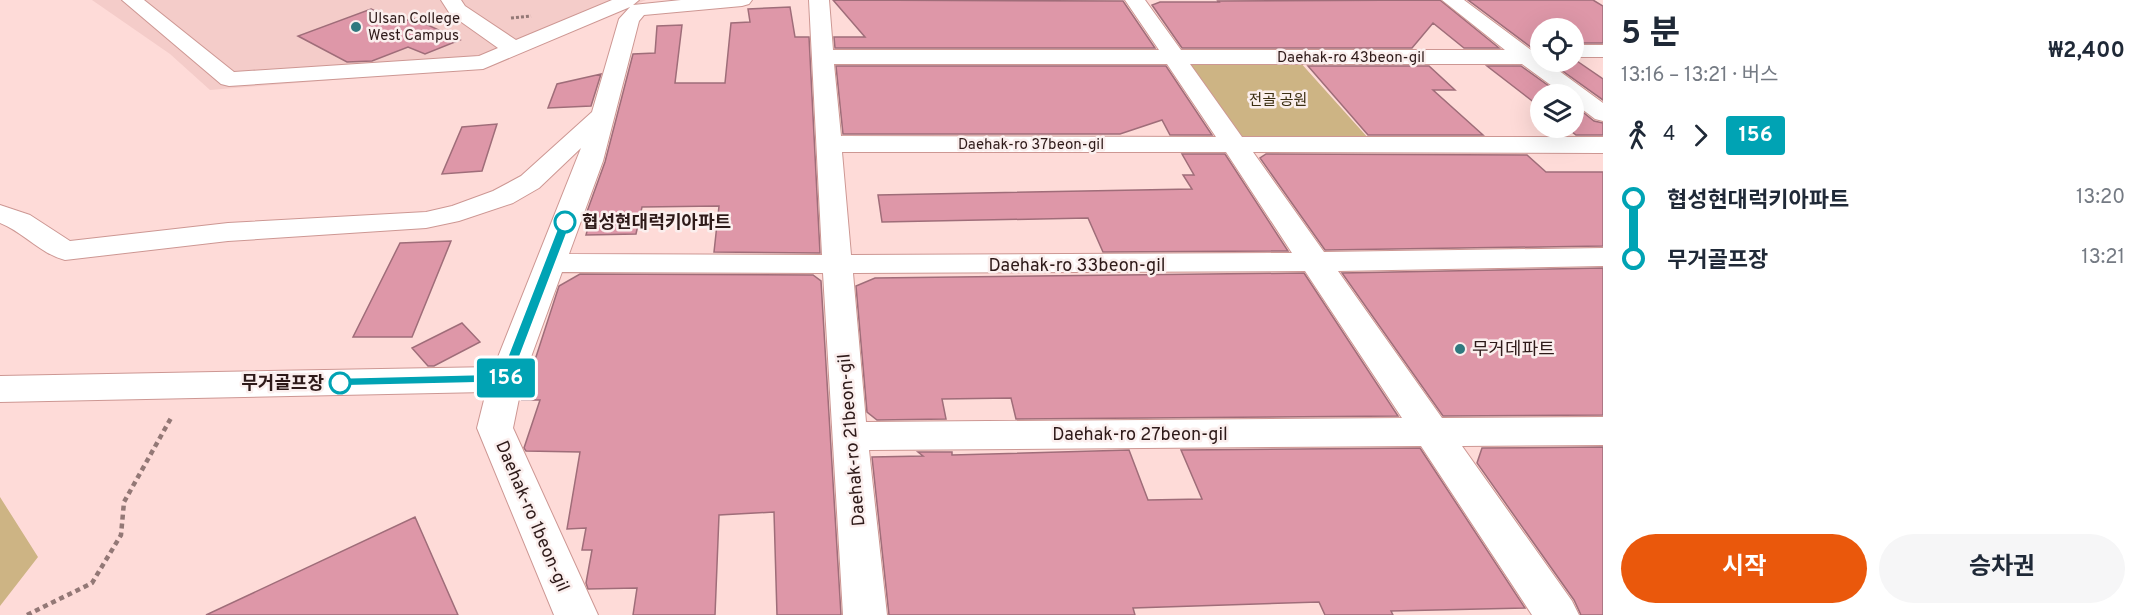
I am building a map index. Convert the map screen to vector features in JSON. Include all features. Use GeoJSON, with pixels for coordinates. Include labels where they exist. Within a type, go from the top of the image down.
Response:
{"type":"FeatureCollection","features":[{"type":"Feature","properties":{"kind":"street"},"geometry":{"type":"LineString","coordinates":[[132,0],[229,79],[483,62],[634,5],[742,0]]}},
{"type":"Feature","properties":{"kind":"street"},"geometry":{"type":"LineString","coordinates":[[451,0],[457,10],[514,49]]}},
{"type":"Feature","properties":{"kind":"street"},"geometry":{"type":"LineString","coordinates":[[819,0],[837,264]]}},
{"type":"Feature","properties":{"kind":"street"},"geometry":{"type":"LineString","coordinates":[[1135,0],[1557,615]]}},
{"type":"Feature","properties":{"kind":"street"},"geometry":{"type":"LineString","coordinates":[[1452,0],[1530,52]]}},
{"type":"Feature","properties":{"kind":"street","name":"Daehak-ro 1beon-gil"},"geometry":{"type":"LineString","coordinates":[[576,615],[495,429],[506,379],[590,161],[634,5]]}},
{"type":"Feature","properties":{"kind":"street"},"geometry":{"type":"LineString","coordinates":[[1584,51],[1603,51]]}},
{"type":"Feature","properties":{"kind":"street","name":"Daehak-ro 43beon-gil"},"geometry":{"type":"LineString","coordinates":[[823,57],[1530,55]]}},
{"type":"Feature","properties":{"kind":"street"},"geometry":{"type":"LineString","coordinates":[[1554,72],[1603,114]]}},
{"type":"Feature","properties":{"kind":"street"},"geometry":{"type":"LineString","coordinates":[[0,213],[20,221],[66,251],[228,232],[426,220],[459,213],[503,197],[530,182],[603,114]]}},
{"type":"Feature","properties":{"kind":"street","name":"Daehak-ro 37beon-gil"},"geometry":{"type":"LineString","coordinates":[[829,144],[1603,144]]}},
{"type":"Feature","properties":{"kind":"street","name":"Daehak-ro 33beon-gil"},"geometry":{"type":"LineString","coordinates":[[549,264],[1316,264],[1603,257]]}},
{"type":"Feature","properties":{"kind":"street","name":"Daehak-ro 21beon-gil"},"geometry":{"type":"LineString","coordinates":[[837,264],[865,615]]}},
{"type":"Feature","properties":{"kind":"street"},"geometry":{"type":"LineString","coordinates":[[0,389],[506,379]]}},
{"type":"Feature","properties":{"kind":"street","name":"Daehak-ro 27beon-gil"},"geometry":{"type":"LineString","coordinates":[[849,436],[1603,431]]}},
{"type":"Feature","properties":{"kind":"path"},"geometry":{"type":"LineString","coordinates":[[27,615],[92,583],[121,535],[124,502],[171,418]]}},
{"type":"Feature","properties":{"kind":"shaded area","name":"Ulsan College West Campus"},"geometry":{"type":"Polygon","coordinates":[[[92,0],[646,0],[490,67],[210,90],[170,54],[92,0]]]}},
{"type":"Feature","properties":{"kind":"green space","name":"전골 공원"},"geometry":{"type":"Polygon","coordinates":[[[1186,60],[1299,61],[1369,139],[1240,140],[1186,60]]]}},
{"type":"Feature","properties":{"kind":"green space"},"geometry":{"type":"Polygon","coordinates":[[[0,497],[38,557],[0,606],[0,497]]]}},
{"type":"Feature","properties":{"kind":"building"},"geometry":{"type":"Polygon","coordinates":[[[833,0],[1123,1],[1155,48],[835,48],[834,37],[865,37],[833,0]]]}},
{"type":"Feature","properties":{"kind":"building"},"geometry":{"type":"Polygon","coordinates":[[[1440,0],[1499,48],[1464,48],[1433,23],[1412,48],[1182,48],[1152,5],[1160,2],[1440,0]]]}},
{"type":"Feature","properties":{"kind":"building"},"geometry":{"type":"Polygon","coordinates":[[[1468,0],[1593,0],[1603,6],[1603,43],[1584,43],[1584,18],[1530,18],[1530,46],[1468,0]]]}},
{"type":"Feature","properties":{"kind":"building"},"geometry":{"type":"Polygon","coordinates":[[[790,7],[795,37],[809,37],[820,253],[714,252],[719,206],[642,207],[636,234],[586,235],[590,220],[584,220],[605,162],[633,54],[655,53],[657,26],[682,25],[675,83],[725,83],[731,23],[750,22],[748,9],[790,7]]]}},
{"type":"Feature","properties":{"kind":"building"},"geometry":{"type":"Polygon","coordinates":[[[371,9],[400,23],[413,18],[460,40],[425,54],[408,47],[372,61],[347,62],[298,36],[371,9]]]}},
{"type":"Feature","properties":{"kind":"building"},"geometry":{"type":"Polygon","coordinates":[[[836,66],[1166,66],[1212,135],[1170,135],[1162,120],[1120,134],[843,134],[836,66]]]}},
{"type":"Feature","properties":{"kind":"building"},"geometry":{"type":"Polygon","coordinates":[[[1308,66],[1429,66],[1455,90],[1433,90],[1483,135],[1368,135],[1308,66]]]}},
{"type":"Feature","properties":{"kind":"building"},"geometry":{"type":"Polygon","coordinates":[[[1487,66],[1521,66],[1546,84],[1530,84],[1530,99],[1487,66]]]}},
{"type":"Feature","properties":{"kind":"building"},"geometry":{"type":"Polygon","coordinates":[[[1584,66],[1603,79],[1603,100],[1584,86],[1584,84],[1564,72],[1584,72],[1584,66]]]}},
{"type":"Feature","properties":{"kind":"building"},"geometry":{"type":"Polygon","coordinates":[[[601,74],[591,106],[548,108],[557,84],[601,74]]]}},
{"type":"Feature","properties":{"kind":"building"},"geometry":{"type":"Polygon","coordinates":[[[1584,113],[1594,121],[1603,123],[1603,135],[1584,135],[1584,113]]]}},
{"type":"Feature","properties":{"kind":"building"},"geometry":{"type":"Polygon","coordinates":[[[497,124],[482,171],[442,174],[462,127],[497,124]]]}},
{"type":"Feature","properties":{"kind":"building"},"geometry":{"type":"Polygon","coordinates":[[[1182,154],[1225,154],[1288,251],[1103,252],[1088,218],[882,222],[878,195],[1192,189],[1183,175],[1194,175],[1182,154]]]}},
{"type":"Feature","properties":{"kind":"building"},"geometry":{"type":"Polygon","coordinates":[[[1266,154],[1527,155],[1546,172],[1603,172],[1603,246],[1325,250],[1260,158],[1266,154]]]}},
{"type":"Feature","properties":{"kind":"building"},"geometry":{"type":"Polygon","coordinates":[[[451,241],[412,337],[353,337],[400,243],[451,241]]]}},
{"type":"Feature","properties":{"kind":"building"},"geometry":{"type":"Polygon","coordinates":[[[1603,268],[1603,415],[1443,416],[1342,273],[1603,268]]]}},
{"type":"Feature","properties":{"kind":"building"},"geometry":{"type":"Polygon","coordinates":[[[1304,273],[1398,416],[1016,419],[1011,398],[942,399],[946,419],[877,420],[867,412],[856,286],[875,278],[1304,273]]]}},
{"type":"Feature","properties":{"kind":"building"},"geometry":{"type":"Polygon","coordinates":[[[580,274],[813,275],[821,281],[841,615],[777,615],[774,512],[719,515],[715,615],[633,615],[637,588],[588,589],[586,583],[592,550],[582,550],[586,528],[567,529],[580,452],[526,451],[524,448],[540,400],[522,400],[559,286],[580,274]]]}},
{"type":"Feature","properties":{"kind":"building"},"geometry":{"type":"Polygon","coordinates":[[[462,323],[480,342],[434,366],[428,366],[412,348],[462,323]]]}},
{"type":"Feature","properties":{"kind":"building"},"geometry":{"type":"Polygon","coordinates":[[[1603,447],[1603,615],[1581,615],[1574,600],[1477,463],[1482,448],[1603,447]]]}},
{"type":"Feature","properties":{"kind":"building"},"geometry":{"type":"Polygon","coordinates":[[[1420,448],[1525,608],[1391,611],[1393,615],[1325,615],[1319,602],[1133,608],[1135,615],[889,615],[872,457],[923,456],[918,452],[952,452],[952,455],[1129,450],[1148,500],[1202,499],[1181,450],[1420,448]]]}},
{"type":"Feature","properties":{"kind":"building"},"geometry":{"type":"Polygon","coordinates":[[[415,517],[458,615],[206,615],[415,517]]]}},
{"type":"Feature","properties":{"kind":"bus line","name":"156"},"geometry":{"type":"LineString","coordinates":[[340,383],[506,379],[565,222]]}},
{"type":"Feature","properties":{"kind":"place","name":"Ulsan College West Campus"},"geometry":{"type":"Point","coordinates":[356,27]}},
{"type":"Feature","properties":{"kind":"place","name":"협성현대럭키아파트"},"geometry":{"type":"Point","coordinates":[565,222]}},
{"type":"Feature","properties":{"kind":"place","name":"무거데파트"},"geometry":{"type":"Point","coordinates":[1460,349]}},
{"type":"Feature","properties":{"kind":"place","name":"무거골프장"},"geometry":{"type":"Point","coordinates":[340,383]}}]}
